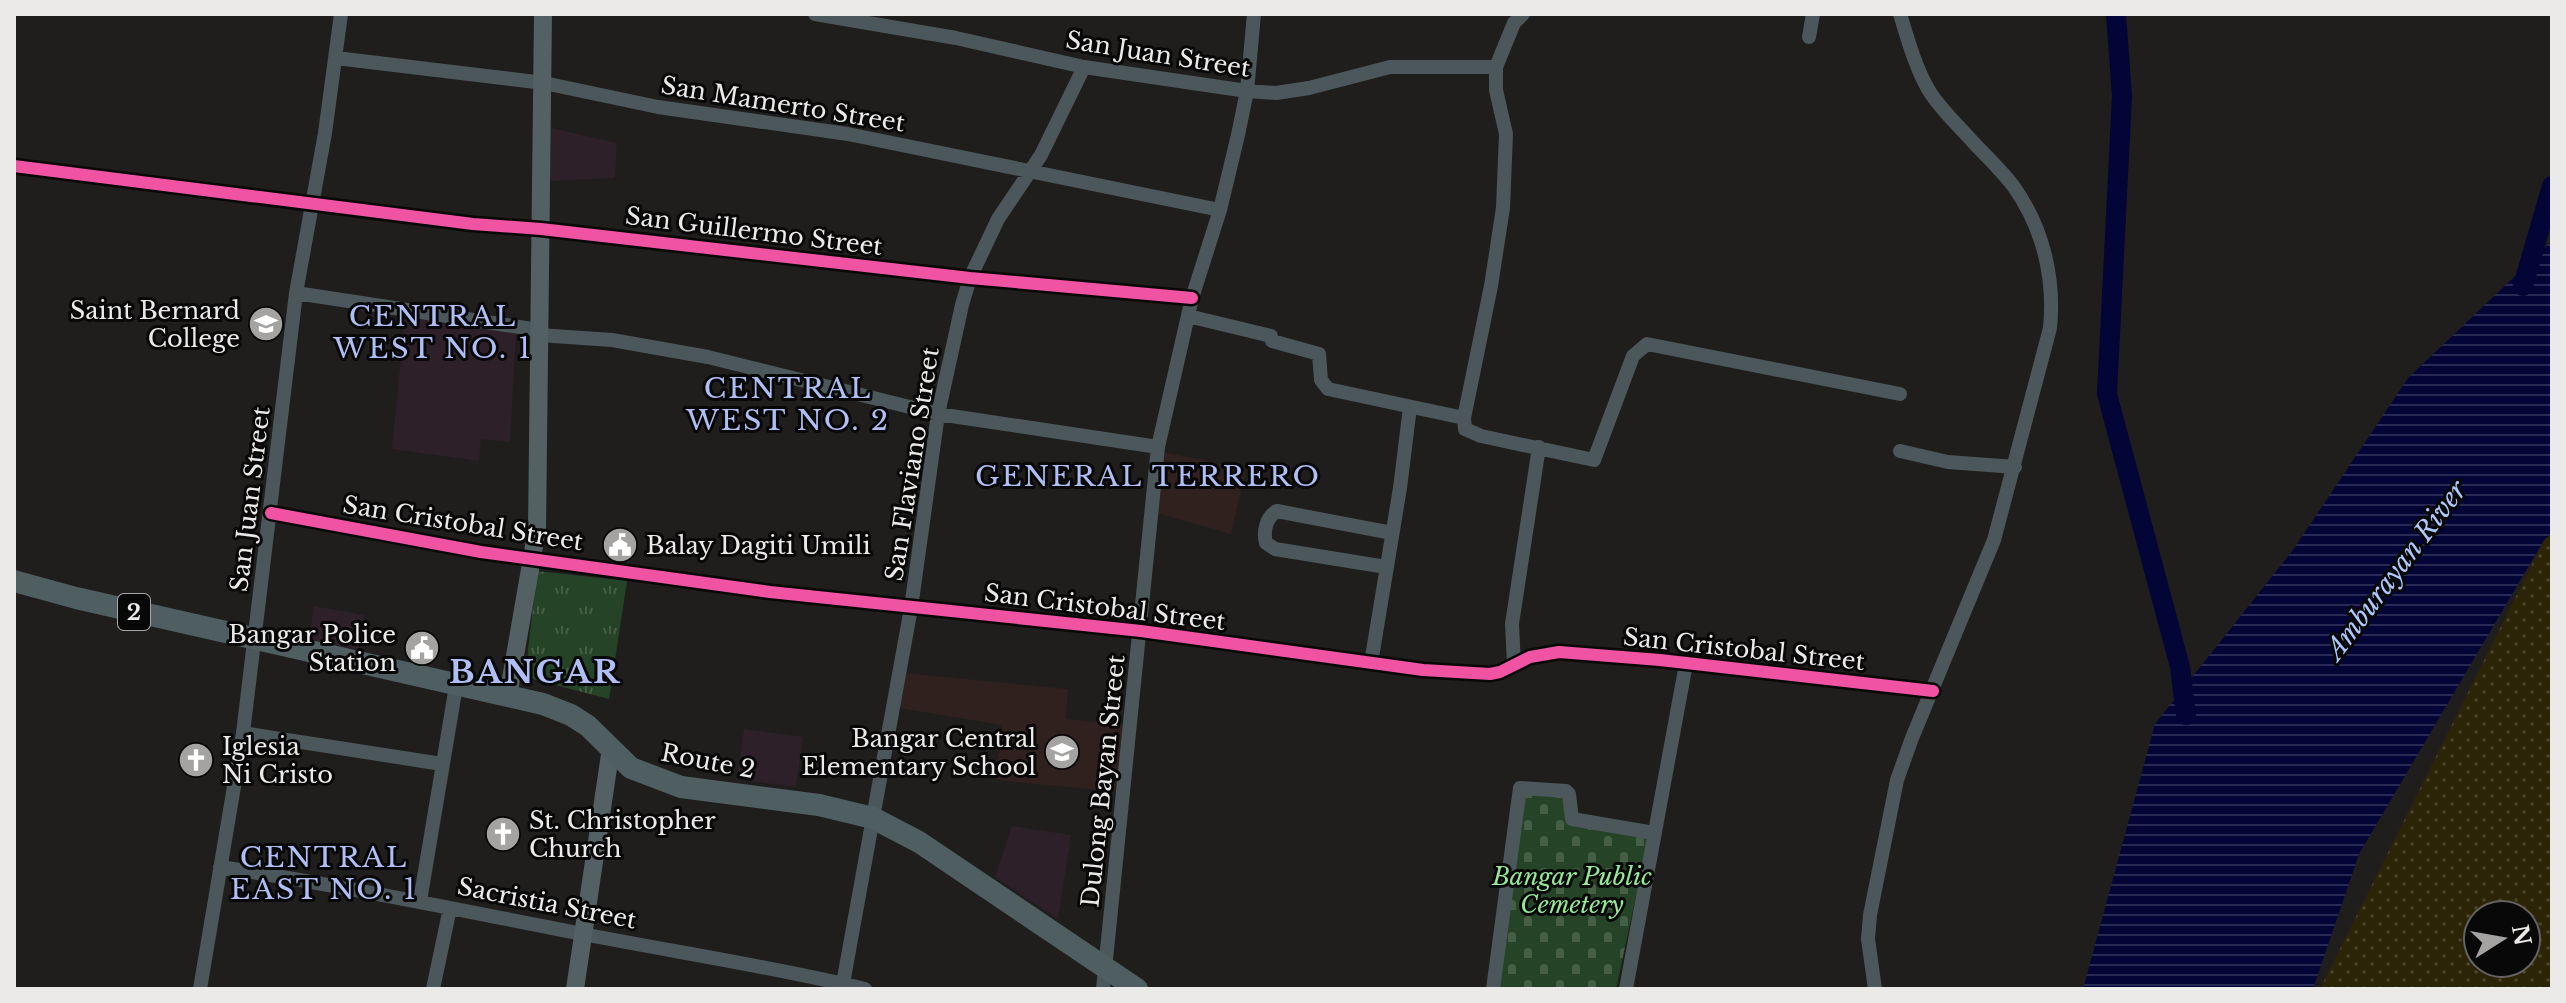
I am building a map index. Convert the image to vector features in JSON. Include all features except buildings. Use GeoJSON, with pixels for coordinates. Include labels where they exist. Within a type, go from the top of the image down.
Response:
{"type":"FeatureCollection","features":[{"type":"Feature","properties":{"kind":"highway","name":"Route 2"},"geometry":{"type":"LineString","coordinates":[[14,581],[76,598],[543,704],[571,715],[588,726],[631,768],[662,782],[819,805],[873,818],[919,842],[1105,979],[1137,989]]}},
{"type":"Feature","properties":{"kind":"main road"},"geometry":{"type":"LineString","coordinates":[[508,696],[537,529],[543,14]]}},
{"type":"Feature","properties":{"kind":"main road"},"geometry":{"type":"LineString","coordinates":[[575,989],[611,748]]}},
{"type":"Feature","properties":{"kind":"street","name":"San Juan Street"},"geometry":{"type":"LineString","coordinates":[[200,989],[243,733],[296,293],[341,14]]}},
{"type":"Feature","properties":{"kind":"street","name":"San Juan Street"},"geometry":{"type":"LineString","coordinates":[[815,14],[956,38],[1084,67],[1247,91],[1276,93],[1309,88],[1390,67],[1496,67]]}},
{"type":"Feature","properties":{"kind":"street","name":"Dulong Bayan Street"},"geometry":{"type":"LineString","coordinates":[[1105,979],[1158,447],[1192,298],[1220,210],[1247,91],[1254,14]]}},
{"type":"Feature","properties":{"kind":"street"},"geometry":{"type":"LineString","coordinates":[[1523,14],[1514,23],[1496,67],[1496,90],[1506,134],[1503,208],[1491,286],[1464,418],[1468,431],[1587,460],[1595,459],[1633,356],[1647,344],[1900,394]]}},
{"type":"Feature","properties":{"kind":"street"},"geometry":{"type":"LineString","coordinates":[[1809,37],[1813,14]]}},
{"type":"Feature","properties":{"kind":"street"},"geometry":{"type":"LineString","coordinates":[[1875,989],[1868,939],[1875,884],[1897,780],[1994,540],[2050,328],[2052,307],[2041,238],[2013,186],[1929,92],[1900,14]]}},
{"type":"Feature","properties":{"kind":"street","name":"San Mamerto Street"},"geometry":{"type":"LineString","coordinates":[[336,58],[544,83],[658,107],[848,134],[1220,210]]}},
{"type":"Feature","properties":{"kind":"street","name":"San Flaviano Street"},"geometry":{"type":"LineString","coordinates":[[843,986],[911,608],[938,414],[962,305],[970,278],[998,219],[1031,171],[1069,102],[1084,67]]}},
{"type":"Feature","properties":{"kind":"street","name":"San Guillermo Street"},"geometry":{"type":"LineString","coordinates":[[14,166],[519,229],[970,278],[1192,298]]}},
{"type":"Feature","properties":{"kind":"street"},"geometry":{"type":"LineString","coordinates":[[296,293],[708,357],[938,414],[1158,447]]}},
{"type":"Feature","properties":{"kind":"street"},"geometry":{"type":"LineString","coordinates":[[1188,316],[1271,336],[1272,341],[1319,354],[1321,380],[1328,389],[1464,418]]}},
{"type":"Feature","properties":{"kind":"street"},"geometry":{"type":"LineString","coordinates":[[1371,663],[1410,407]]}},
{"type":"Feature","properties":{"kind":"street"},"geometry":{"type":"LineString","coordinates":[[1514,665],[1512,624],[1539,447]]}},
{"type":"Feature","properties":{"kind":"street"},"geometry":{"type":"LineString","coordinates":[[1900,451],[1948,462],[2015,467]]}},
{"type":"Feature","properties":{"kind":"street"},"geometry":{"type":"LineString","coordinates":[[1386,567],[1275,549],[1266,543],[1265,535],[1270,517],[1277,511],[1392,533]]}},
{"type":"Feature","properties":{"kind":"street","name":"San Cristobal Street"},"geometry":{"type":"LineString","coordinates":[[271,513],[533,559],[770,592],[1141,631],[1476,675],[1500,672],[1530,657],[1559,652],[1933,691]]}},
{"type":"Feature","properties":{"kind":"street"},"geometry":{"type":"LineString","coordinates":[[1626,989],[1686,664]]}},
{"type":"Feature","properties":{"kind":"street"},"geometry":{"type":"LineString","coordinates":[[420,901],[456,686]]}},
{"type":"Feature","properties":{"kind":"street"},"geometry":{"type":"LineString","coordinates":[[243,733],[442,764]]}},
{"type":"Feature","properties":{"kind":"street"},"geometry":{"type":"LineString","coordinates":[[1493,989],[1520,788],[1566,791],[1572,819],[1654,833]]}},
{"type":"Feature","properties":{"kind":"street","name":"Sacristia Street"},"geometry":{"type":"LineString","coordinates":[[220,867],[703,954],[865,989]]}},
{"type":"Feature","properties":{"kind":"street"},"geometry":{"type":"LineString","coordinates":[[433,989],[450,908]]}},
{"type":"Feature","properties":{"kind":"shaded area"},"geometry":{"type":"Polygon","coordinates":[[[551,128],[617,143],[615,178],[549,181],[551,128]]]}},
{"type":"Feature","properties":{"kind":"shaded area"},"geometry":{"type":"Polygon","coordinates":[[[405,317],[516,332],[510,442],[481,439],[479,461],[392,449],[405,317]]]}},
{"type":"Feature","properties":{"kind":"shaded area"},"geometry":{"type":"Polygon","coordinates":[[[1163,452],[1246,469],[1231,534],[1157,513],[1163,452]]]}},
{"type":"Feature","properties":{"kind":"shaded area"},"geometry":{"type":"Polygon","coordinates":[[[314,606],[364,615],[358,649],[309,640],[314,606]]]}},
{"type":"Feature","properties":{"kind":"shaded area","name":"Bangar Central Elementary School"},"geometry":{"type":"Polygon","coordinates":[[[904,673],[1068,689],[1066,719],[1128,725],[1120,792],[996,780],[1002,725],[899,708],[904,673]]]}},
{"type":"Feature","properties":{"kind":"shaded area"},"geometry":{"type":"Polygon","coordinates":[[[744,729],[803,737],[796,787],[737,779],[744,729]]]}},
{"type":"Feature","properties":{"kind":"shaded area"},"geometry":{"type":"Polygon","coordinates":[[[1012,826],[1071,835],[1058,919],[995,877],[1012,826]]]}},
{"type":"Feature","properties":{"kind":"green space"},"geometry":{"type":"Polygon","coordinates":[[[537,571],[627,581],[609,699],[525,677],[537,571]]]}},
{"type":"Feature","properties":{"kind":"green space","name":"Bangar Public Cemetery"},"geometry":{"type":"Polygon","coordinates":[[[1522,791],[1566,798],[1570,824],[1649,835],[1616,989],[1496,989],[1522,791]]]}},
{"type":"Feature","properties":{"kind":"sand"},"geometry":{"type":"Polygon","coordinates":[[[2552,533],[2552,989],[2320,989],[2544,540],[2552,533]]]}},
{"type":"Feature","properties":{"kind":"water"},"geometry":{"type":"Polygon","coordinates":[[[2552,241],[2552,533],[2544,540],[2359,854],[2313,989],[2083,989],[2155,724],[2293,550],[2408,378],[2552,241]]]}},
{"type":"Feature","properties":{"kind":"waterway"},"geometry":{"type":"LineString","coordinates":[[2116,14],[2122,96],[2107,394],[2180,667],[2186,715]]}},
{"type":"Feature","properties":{"kind":"waterway","name":"Amburayan River"},"geometry":{"type":"LineString","coordinates":[[2523,286],[2552,186]]}},
{"type":"Feature","properties":{"kind":"cycle path"},"geometry":{"type":"LineString","coordinates":[[14,166],[473,224],[970,278],[1192,298]]}},
{"type":"Feature","properties":{"kind":"cycle path"},"geometry":{"type":"LineString","coordinates":[[271,513],[481,552],[770,592],[1141,631],[1423,670],[1490,674],[1530,657],[1559,652],[1660,660],[1933,691]]}},
{"type":"Feature","properties":{"kind":"place","name":"Saint Bernard College"},"geometry":{"type":"Point","coordinates":[266,324]}},
{"type":"Feature","properties":{"kind":"place","name":"Balay Dagiti Umili"},"geometry":{"type":"Point","coordinates":[620,545]}},
{"type":"Feature","properties":{"kind":"place","name":"Bangar Police Station"},"geometry":{"type":"Point","coordinates":[422,648]}},
{"type":"Feature","properties":{"kind":"place","name":"Bangar Central Elementary School"},"geometry":{"type":"Point","coordinates":[1062,752]}},
{"type":"Feature","properties":{"kind":"place","name":"Iglesia Ni Cristo"},"geometry":{"type":"Point","coordinates":[196,760]}},
{"type":"Feature","properties":{"kind":"place","name":"St. Christopher Church"},"geometry":{"type":"Point","coordinates":[503,834]}},
{"type":"Feature","properties":{"kind":"district","name":"CENTRAL WEST NO. 1"},"geometry":{"type":"Point","coordinates":[433,332]}},
{"type":"Feature","properties":{"kind":"district","name":"CENTRAL WEST NO. 2"},"geometry":{"type":"Point","coordinates":[788,404]}},
{"type":"Feature","properties":{"kind":"district","name":"GENERAL TERRERO"},"geometry":{"type":"Point","coordinates":[1148,476]}},
{"type":"Feature","properties":{"kind":"district","name":"BANGAR"},"geometry":{"type":"Point","coordinates":[535,672]}},
{"type":"Feature","properties":{"kind":"district","name":"CENTRAL EAST NO. 1"},"geometry":{"type":"Point","coordinates":[324,873]}}]}
